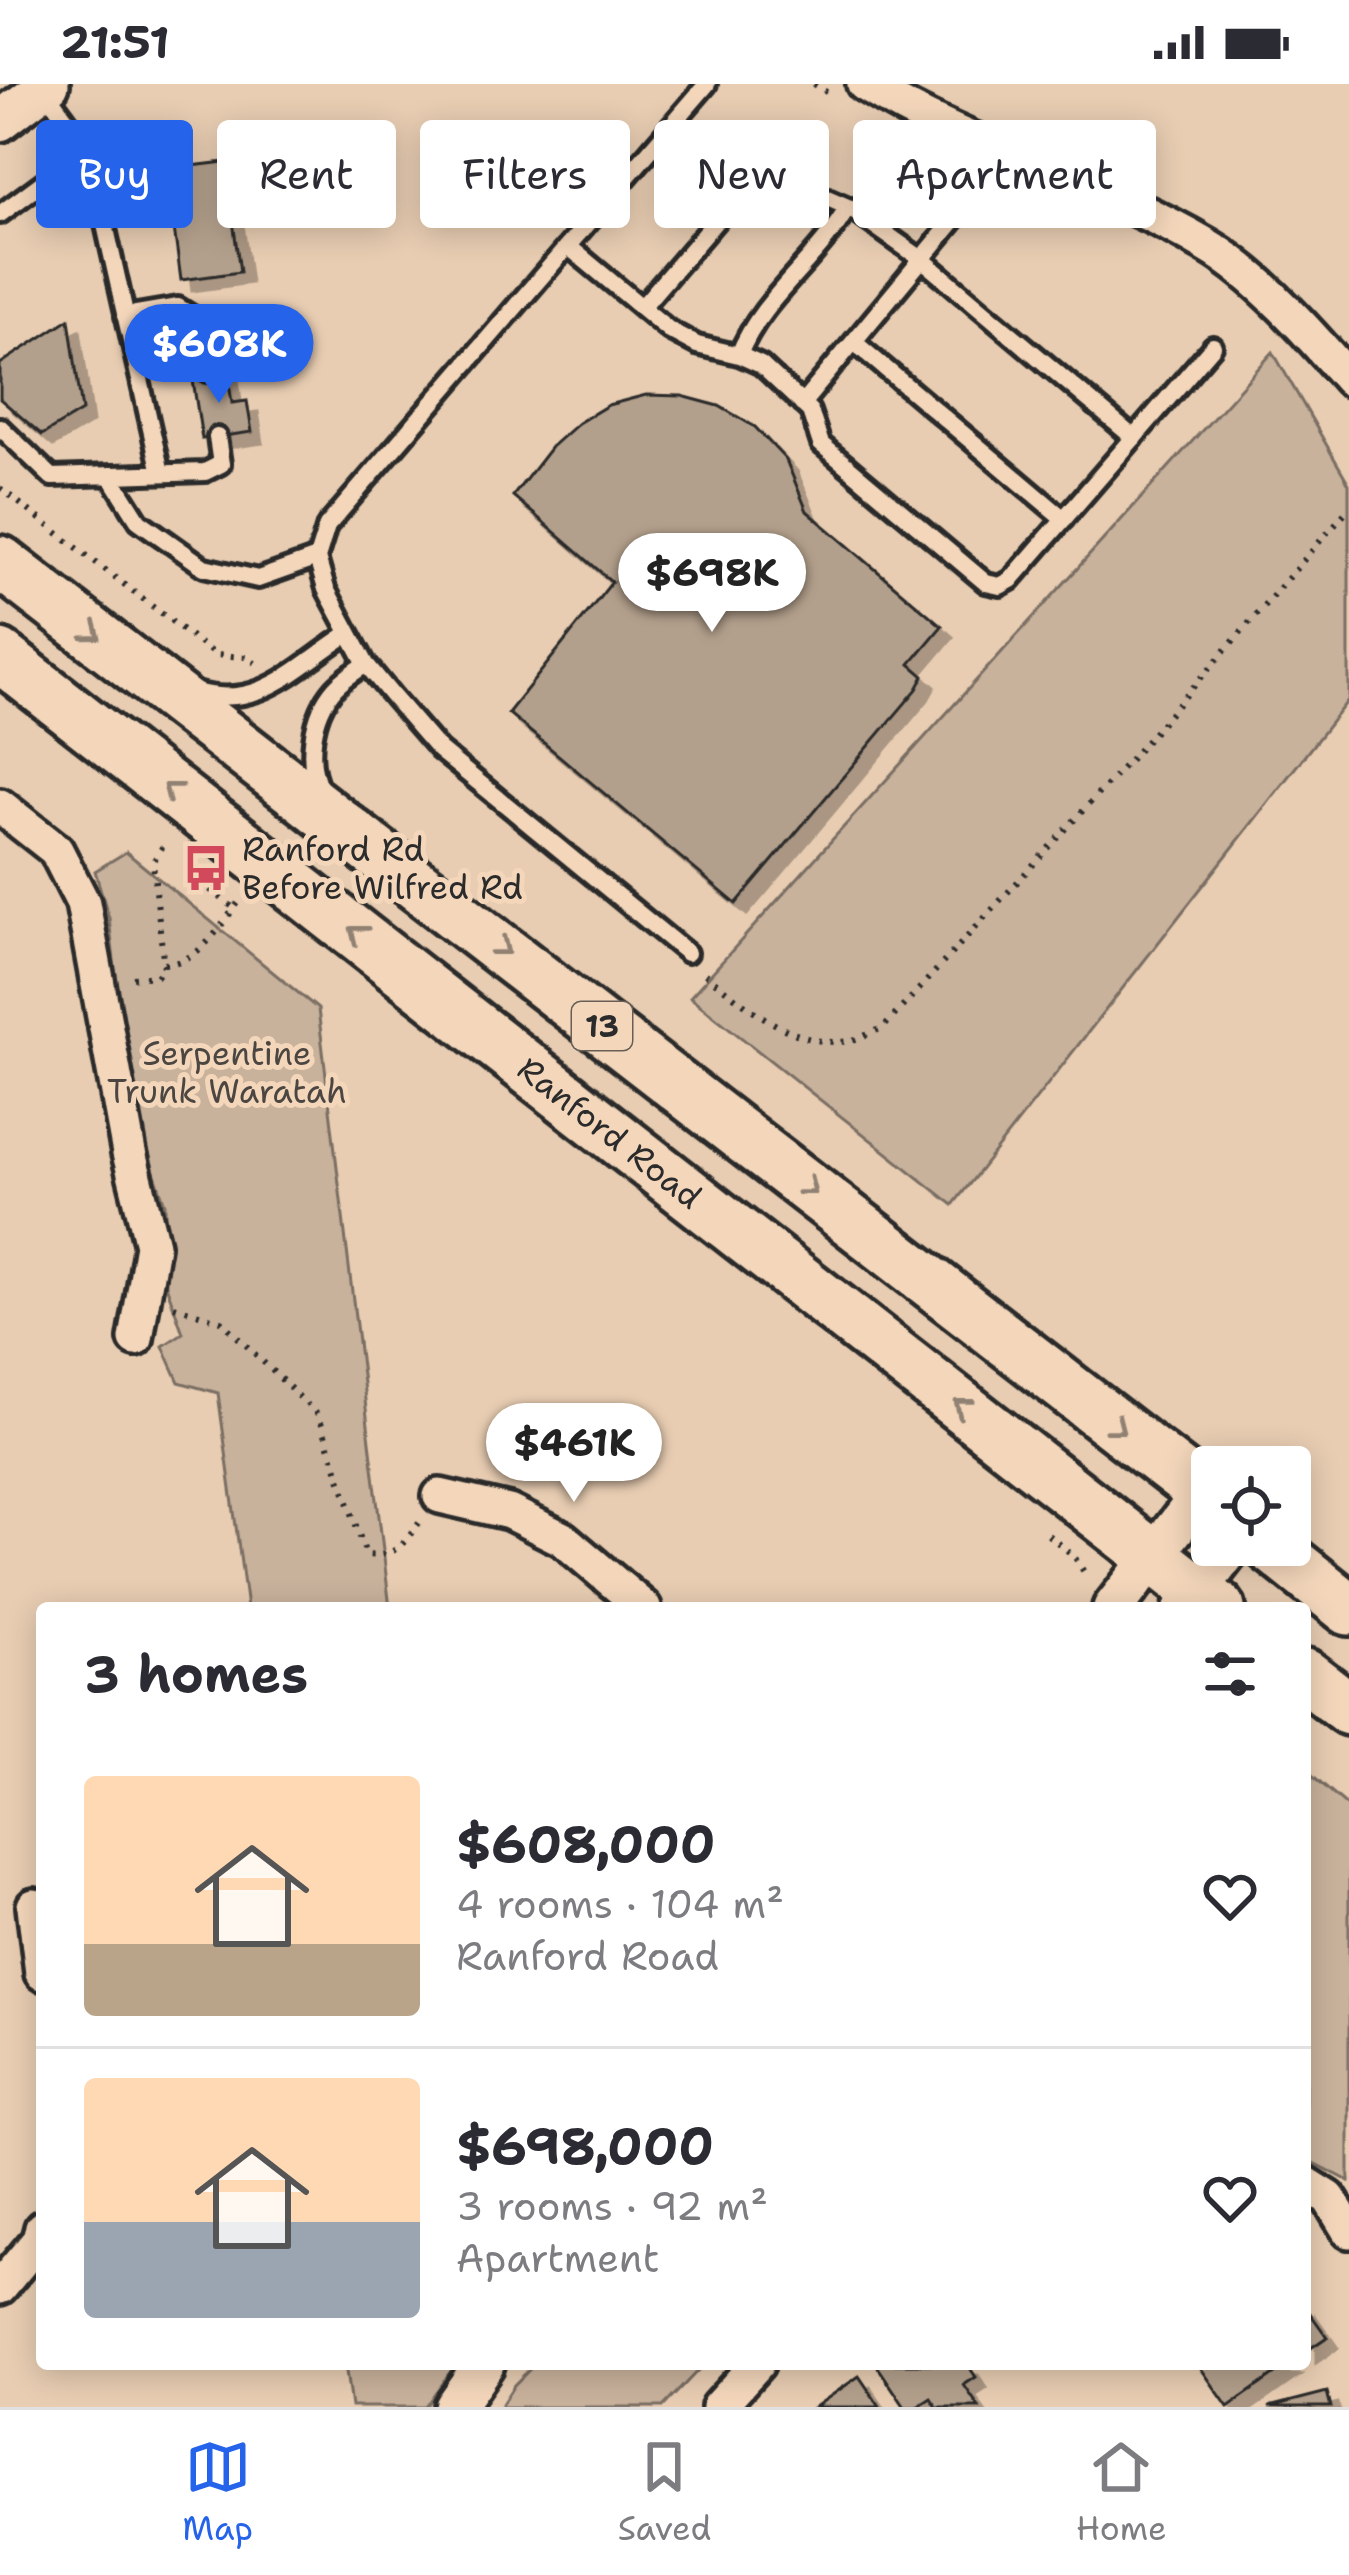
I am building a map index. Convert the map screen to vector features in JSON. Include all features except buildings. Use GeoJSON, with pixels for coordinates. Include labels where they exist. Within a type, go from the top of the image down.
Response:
{"type":"FeatureCollection","features":[{"type":"Feature","properties":{"kind":"main road","name":"13"},"geometry":{"type":"LineString","coordinates":[[0,562],[1191,1485]]}},
{"type":"Feature","properties":{"kind":"main road","name":"Ranford Road"},"geometry":{"type":"LineString","coordinates":[[0,656],[1153,1556],[1200,1602]]}},
{"type":"Feature","properties":{"kind":"main road"},"geometry":{"type":"LineString","coordinates":[[1295,1566],[1349,1609]]}},
{"type":"Feature","properties":{"kind":"main road"},"geometry":{"type":"LineString","coordinates":[[1311,1680],[1349,1709]]}},
{"type":"Feature","properties":{"kind":"main road"},"geometry":{"type":"LineString","coordinates":[[1311,1713],[1349,1722]]}},
{"type":"Feature","properties":{"kind":"street"},"geometry":{"type":"LineString","coordinates":[[864,84],[937,120]]}},
{"type":"Feature","properties":{"kind":"street"},"geometry":{"type":"LineString","coordinates":[[0,121],[46,86]]}},
{"type":"Feature","properties":{"kind":"street"},"geometry":{"type":"LineString","coordinates":[[1156,217],[1213,248],[1300,324],[1349,379]]}},
{"type":"Feature","properties":{"kind":"street"},"geometry":{"type":"LineString","coordinates":[[0,806],[56,850],[82,903],[152,1245],[136,1339]]}},
{"type":"Feature","properties":{"kind":"street"},"geometry":{"type":"LineString","coordinates":[[440,1496],[509,1512],[563,1539],[637,1602]]}},
{"type":"Feature","properties":{"kind":"street"},"geometry":{"type":"LineString","coordinates":[[1118,1602],[1191,1514]]}},
{"type":"Feature","properties":{"kind":"street"},"geometry":{"type":"LineString","coordinates":[[1200,1602],[1221,1566]]}},
{"type":"Feature","properties":{"kind":"street"},"geometry":{"type":"LineString","coordinates":[[34,1906],[36,1923]]}},
{"type":"Feature","properties":{"kind":"street"},"geometry":{"type":"LineString","coordinates":[[1311,2187],[1329,2198],[1349,2231]]}},
{"type":"Feature","properties":{"kind":"street"},"geometry":{"type":"LineString","coordinates":[[0,2287],[36,2244]]}},
{"type":"Feature","properties":{"kind":"street"},"geometry":{"type":"LineString","coordinates":[[454,2407],[480,2370]]}},
{"type":"Feature","properties":{"kind":"street"},"geometry":{"type":"LineString","coordinates":[[718,2407],[752,2370]]}},
{"type":"Feature","properties":{"kind":"lane"},"geometry":{"type":"LineString","coordinates":[[687,953],[439,750],[366,664],[326,589],[317,558],[327,526],[707,84]]}},
{"type":"Feature","properties":{"kind":"lane"},"geometry":{"type":"LineString","coordinates":[[46,86],[69,120]]}},
{"type":"Feature","properties":{"kind":"lane"},"geometry":{"type":"LineString","coordinates":[[642,307],[750,182],[772,174],[848,207],[923,260],[1134,438]]}},
{"type":"Feature","properties":{"kind":"lane"},"geometry":{"type":"LineString","coordinates":[[0,214],[36,187]]}},
{"type":"Feature","properties":{"kind":"lane"},"geometry":{"type":"LineString","coordinates":[[739,355],[747,333],[837,228],[848,207]]}},
{"type":"Feature","properties":{"kind":"lane"},"geometry":{"type":"LineString","coordinates":[[106,228],[161,473]]}},
{"type":"Feature","properties":{"kind":"lane"},"geometry":{"type":"LineString","coordinates":[[802,404],[949,228]]}},
{"type":"Feature","properties":{"kind":"lane"},"geometry":{"type":"LineString","coordinates":[[568,246],[669,330],[697,345],[761,365],[810,411],[821,445],[986,583],[1000,586],[1011,580],[1213,346]]}},
{"type":"Feature","properties":{"kind":"lane"},"geometry":{"type":"LineString","coordinates":[[125,316],[178,307],[200,321],[208,372]]}},
{"type":"Feature","properties":{"kind":"lane"},"geometry":{"type":"LineString","coordinates":[[854,342],[1064,519]]}},
{"type":"Feature","properties":{"kind":"lane"},"geometry":{"type":"LineString","coordinates":[[0,427],[52,477],[205,472],[221,464],[217,437]]}},
{"type":"Feature","properties":{"kind":"lane"},"geometry":{"type":"LineString","coordinates":[[110,475],[139,521],[204,566],[258,579],[317,558]]}},
{"type":"Feature","properties":{"kind":"lane"},"geometry":{"type":"LineString","coordinates":[[145,673],[216,698],[247,698],[294,674],[348,634]]}},
{"type":"Feature","properties":{"kind":"lane"},"geometry":{"type":"LineString","coordinates":[[340,823],[312,774],[315,733],[335,688],[366,664]]}},
{"type":"Feature","properties":{"kind":"path"},"geometry":{"type":"LineString","coordinates":[[0,488],[215,655],[246,657],[262,668]]}},
{"type":"Feature","properties":{"kind":"path"},"geometry":{"type":"LineString","coordinates":[[687,953],[704,973],[764,1019],[802,1036],[846,1042],[883,1028],[1135,754],[1349,508]]}},
{"type":"Feature","properties":{"kind":"path"},"geometry":{"type":"LineString","coordinates":[[96,975],[114,972],[119,979],[157,976],[164,964],[153,862],[170,837]]}},
{"type":"Feature","properties":{"kind":"path"},"geometry":{"type":"LineString","coordinates":[[191,875],[234,908]]}},
{"type":"Feature","properties":{"kind":"path"},"geometry":{"type":"LineString","coordinates":[[164,964],[195,953],[244,896]]}},
{"type":"Feature","properties":{"kind":"path"},"geometry":{"type":"LineString","coordinates":[[143,1297],[220,1321],[319,1416],[366,1555],[384,1557],[399,1549],[440,1496]]}},
{"type":"Feature","properties":{"kind":"green space"},"geometry":{"type":"Polygon","coordinates":[[[1273,352],[1349,484],[1349,699],[953,1205],[690,997],[1273,352]]]}},
{"type":"Feature","properties":{"kind":"green space","name":"Serpentine Trunk Waratah"},"geometry":{"type":"Polygon","coordinates":[[[126,852],[318,1009],[389,1602],[246,1602],[218,1393],[179,1382],[163,1346],[183,1333],[166,1285],[165,1204],[131,1103],[109,918],[95,871],[126,852]]]}},
{"type":"Feature","properties":{"kind":"green space"},"geometry":{"type":"Polygon","coordinates":[[[1311,1774],[1349,1807],[1349,2181],[1311,2161],[1311,1774]]]}},
{"type":"Feature","properties":{"kind":"green space"},"geometry":{"type":"Polygon","coordinates":[[[346,2370],[452,2370],[425,2407],[351,2407],[346,2370]]]}},
{"type":"Feature","properties":{"kind":"green space"},"geometry":{"type":"Polygon","coordinates":[[[529,2370],[698,2370],[663,2407],[500,2407],[529,2370]]]}},
{"type":"Feature","properties":{"kind":"place","name":"Ranford Rd Before Wilfred Rd"},"geometry":{"type":"Point","coordinates":[206,868]}}]}
